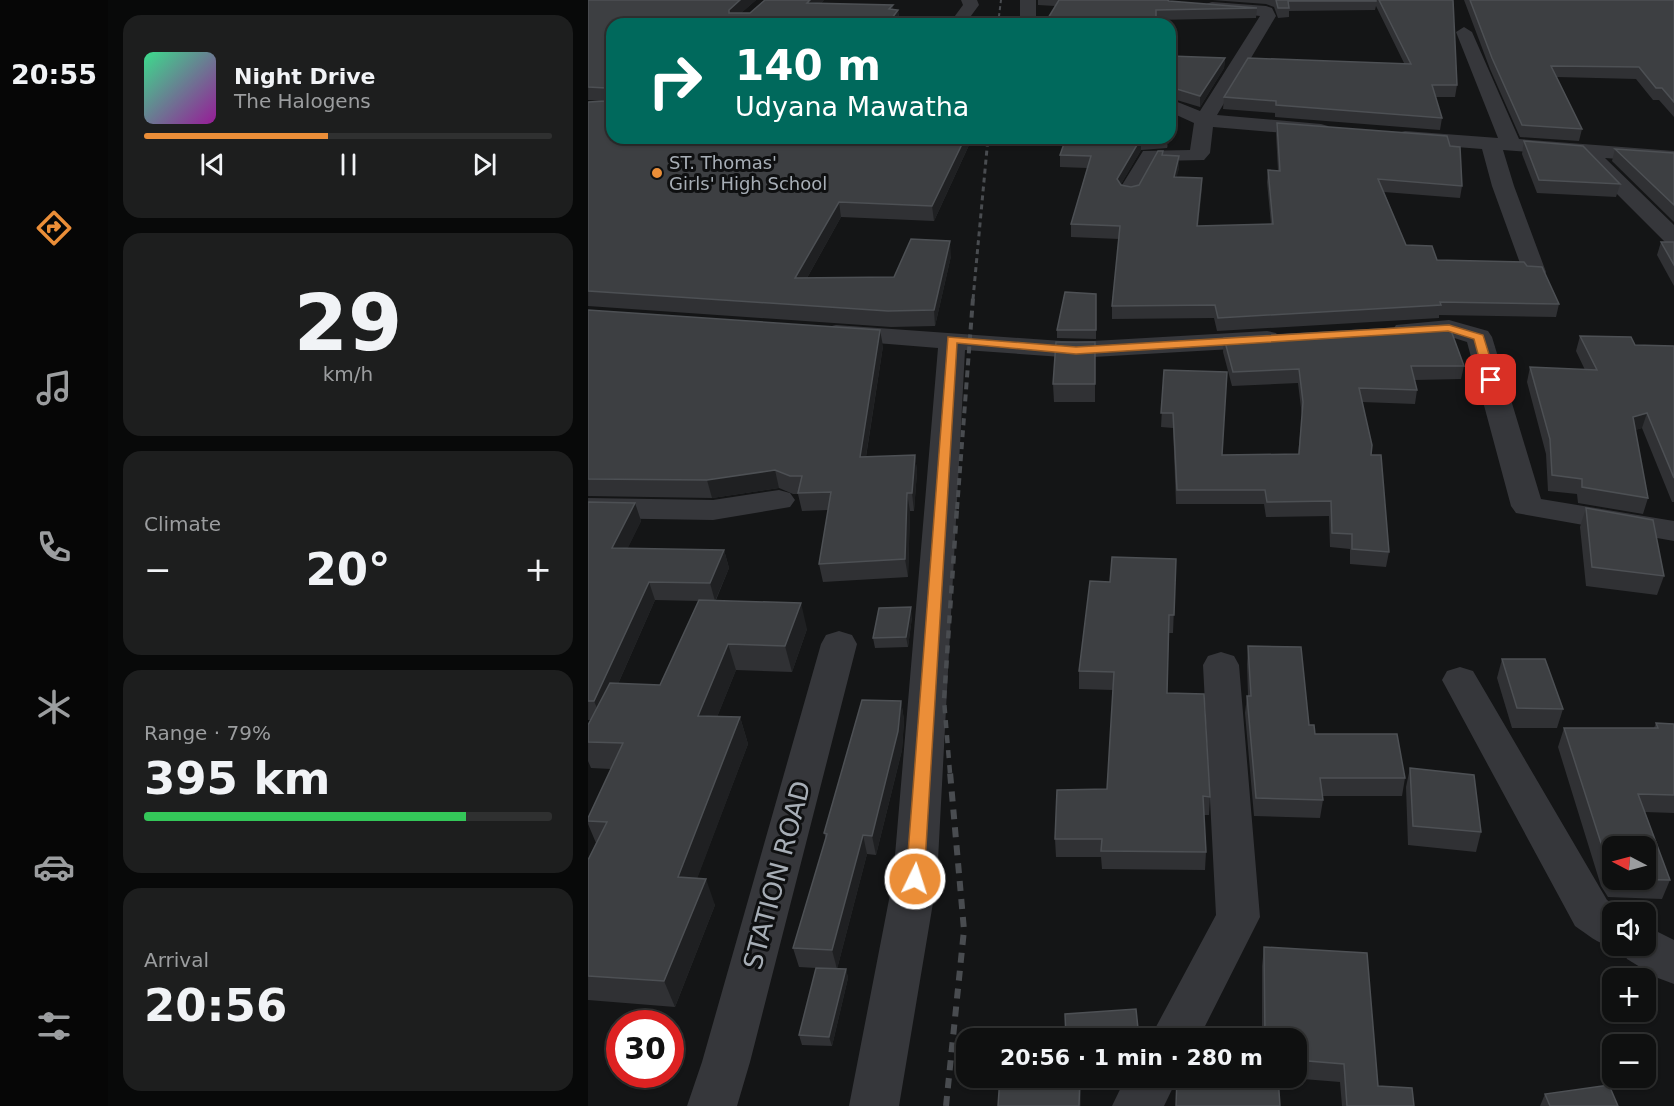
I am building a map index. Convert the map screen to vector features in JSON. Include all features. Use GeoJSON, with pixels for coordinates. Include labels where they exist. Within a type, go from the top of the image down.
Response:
{"type":"FeatureCollection","features":[{"type":"Feature","properties":{"kind":"street"},"geometry":{"type":"LineString","coordinates":[[961,18],[971,5],[969,0]]}},
{"type":"Feature","properties":{"kind":"street"},"geometry":{"type":"LineString","coordinates":[[1028,0],[1028,18]]}},
{"type":"Feature","properties":{"kind":"street"},"geometry":{"type":"LineString","coordinates":[[1130,190],[1150,155],[1197,156],[1200,153],[1204,120],[1268,16],[1266,11],[1192,6]]}},
{"type":"Feature","properties":{"kind":"street"},"geometry":{"type":"LineString","coordinates":[[1464,32],[1501,144],[1503,186],[1534,272]]}},
{"type":"Feature","properties":{"kind":"street"},"geometry":{"type":"LineString","coordinates":[[1176,108],[1204,120],[1342,132]]}},
{"type":"Feature","properties":{"kind":"street"},"geometry":{"type":"LineString","coordinates":[[1388,135],[1674,157]]}},
{"type":"Feature","properties":{"kind":"street"},"geometry":{"type":"LineString","coordinates":[[1588,151],[1603,169],[1674,238]]}},
{"type":"Feature","properties":{"kind":"street"},"geometry":{"type":"LineString","coordinates":[[1379,332],[1449,328],[1479,337],[1527,506],[1674,531]]}},
{"type":"Feature","properties":{"kind":"street"},"geometry":{"type":"LineString","coordinates":[[816,332],[1076,350],[1286,338]]}},
{"type":"Feature","properties":{"kind":"street"},"geometry":{"type":"LineString","coordinates":[[874,1106],[915,879],[952,340]]}},
{"type":"Feature","properties":{"kind":"street"},"geometry":{"type":"LineString","coordinates":[[588,508],[712,510],[779,500]]}},
{"type":"Feature","properties":{"kind":"street","name":"STATION ROAD"},"geometry":{"type":"LineString","coordinates":[[712,1106],[726,1062],[838,644]]}},
{"type":"Feature","properties":{"kind":"street"},"geometry":{"type":"LineString","coordinates":[[1179,1028],[1239,917],[1221,665]]}},
{"type":"Feature","properties":{"kind":"street"},"geometry":{"type":"LineString","coordinates":[[1460,680],[1591,913],[1602,920]]}},
{"type":"Feature","properties":{"kind":"street"},"geometry":{"type":"LineString","coordinates":[[1656,953],[1674,964]]}},
{"type":"Feature","properties":{"kind":"street"},"geometry":{"type":"LineString","coordinates":[[1137,1106],[1147,1088]]}},
{"type":"Feature","properties":{"kind":"building"},"geometry":{"type":"Polygon","coordinates":[[[588,0],[740,0],[729,10],[729,13],[750,13],[765,0],[893,5],[889,9],[898,10],[892,18],[606,18],[606,88],[588,87],[588,0]]]}},
{"type":"Feature","properties":{"kind":"building"},"geometry":{"type":"Polygon","coordinates":[[[1059,0],[1167,0],[1257,8],[1156,10],[1156,18],[1048,18],[1059,0]]]}},
{"type":"Feature","properties":{"kind":"building"},"geometry":{"type":"Polygon","coordinates":[[[1276,0],[1376,1],[1288,1],[1289,8],[1278,8],[1276,0]]]}},
{"type":"Feature","properties":{"kind":"building"},"geometry":{"type":"Polygon","coordinates":[[[1379,0],[1453,0],[1457,85],[1432,85],[1442,118],[1276,105],[1276,101],[1224,97],[1248,58],[1411,64],[1379,0]]]}},
{"type":"Feature","properties":{"kind":"building"},"geometry":{"type":"Polygon","coordinates":[[[1470,0],[1674,0],[1674,102],[1662,88],[1656,88],[1639,67],[1551,66],[1582,129],[1522,125],[1492,58],[1470,0]]]}},
{"type":"Feature","properties":{"kind":"building"},"geometry":{"type":"Polygon","coordinates":[[[1176,56],[1225,58],[1200,96],[1176,89],[1176,56]]]}},
{"type":"Feature","properties":{"kind":"building"},"geometry":{"type":"Polygon","coordinates":[[[606,101],[606,144],[962,144],[932,206],[839,202],[795,278],[894,277],[911,239],[950,241],[934,310],[888,311],[588,291],[588,102],[606,101]]]}},
{"type":"Feature","properties":{"kind":"building"},"geometry":{"type":"Polygon","coordinates":[[[1277,123],[1447,136],[1450,146],[1460,147],[1462,186],[1378,179],[1406,245],[1432,246],[1437,260],[1524,262],[1527,266],[1542,267],[1559,304],[1440,302],[1441,305],[1218,318],[1215,305],[1112,306],[1120,226],[1071,224],[1091,156],[1060,155],[1064,144],[1137,144],[1117,179],[1121,185],[1131,187],[1139,185],[1158,151],[1163,151],[1162,155],[1179,156],[1174,177],[1202,178],[1197,226],[1273,224],[1268,170],[1280,171],[1277,123]]]}},
{"type":"Feature","properties":{"kind":"building"},"geometry":{"type":"Polygon","coordinates":[[[1524,141],[1583,146],[1620,184],[1539,180],[1524,141]]]}},
{"type":"Feature","properties":{"kind":"building"},"geometry":{"type":"Polygon","coordinates":[[[1615,149],[1674,153],[1674,205],[1615,149]]]}},
{"type":"Feature","properties":{"kind":"building"},"geometry":{"type":"Polygon","coordinates":[[[1661,242],[1674,242],[1674,265],[1661,242]]]}},
{"type":"Feature","properties":{"kind":"building"},"geometry":{"type":"Polygon","coordinates":[[[1065,292],[1096,294],[1096,330],[1057,330],[1065,292]]]}},
{"type":"Feature","properties":{"kind":"building"},"geometry":{"type":"Polygon","coordinates":[[[588,310],[880,330],[860,457],[915,455],[912,493],[907,493],[905,559],[819,564],[831,492],[798,493],[802,476],[790,476],[775,470],[707,480],[588,479],[588,310]]]}},
{"type":"Feature","properties":{"kind":"building"},"geometry":{"type":"Polygon","coordinates":[[[1449,325],[1464,366],[1411,366],[1417,390],[1359,388],[1372,445],[1371,455],[1381,455],[1389,552],[1352,549],[1352,534],[1332,533],[1331,501],[1267,502],[1265,490],[1177,490],[1173,413],[1161,413],[1164,370],[1227,372],[1222,455],[1299,454],[1303,402],[1299,369],[1233,372],[1224,338],[1449,325]]]}},
{"type":"Feature","properties":{"kind":"building"},"geometry":{"type":"Polygon","coordinates":[[[1580,336],[1631,337],[1635,345],[1674,346],[1674,478],[1647,413],[1633,417],[1648,498],[1582,487],[1582,479],[1552,475],[1550,439],[1530,367],[1597,370],[1580,336]]]}},
{"type":"Feature","properties":{"kind":"building"},"geometry":{"type":"Polygon","coordinates":[[[1056,342],[1095,342],[1095,384],[1053,384],[1056,342]]]}},
{"type":"Feature","properties":{"kind":"building"},"geometry":{"type":"Polygon","coordinates":[[[588,502],[635,503],[612,548],[724,550],[710,583],[649,582],[594,701],[588,701],[588,502]]]}},
{"type":"Feature","properties":{"kind":"building"},"geometry":{"type":"Polygon","coordinates":[[[1586,508],[1653,520],[1664,576],[1592,567],[1586,508]]]}},
{"type":"Feature","properties":{"kind":"building"},"geometry":{"type":"Polygon","coordinates":[[[1112,557],[1176,559],[1174,615],[1169,615],[1167,693],[1204,694],[1210,797],[1203,796],[1206,852],[1101,851],[1102,839],[1055,839],[1057,790],[1107,789],[1114,672],[1079,671],[1090,581],[1110,582],[1112,557]]]}},
{"type":"Feature","properties":{"kind":"building"},"geometry":{"type":"Polygon","coordinates":[[[699,600],[801,603],[785,646],[728,644],[698,716],[740,717],[678,877],[706,879],[664,981],[588,976],[588,860],[607,822],[588,821],[588,818],[623,743],[588,742],[588,725],[610,683],[660,685],[699,600]]]}},
{"type":"Feature","properties":{"kind":"building"},"geometry":{"type":"Polygon","coordinates":[[[911,607],[906,637],[873,638],[879,608],[911,607]]]}},
{"type":"Feature","properties":{"kind":"building"},"geometry":{"type":"Polygon","coordinates":[[[1248,646],[1301,647],[1309,725],[1314,725],[1315,734],[1397,734],[1405,778],[1320,778],[1323,800],[1256,798],[1247,696],[1251,696],[1248,646]]]}},
{"type":"Feature","properties":{"kind":"building"},"geometry":{"type":"Polygon","coordinates":[[[1502,659],[1545,659],[1563,709],[1517,708],[1502,659]]]}},
{"type":"Feature","properties":{"kind":"building"},"geometry":{"type":"Polygon","coordinates":[[[862,700],[901,701],[898,731],[872,836],[863,835],[832,950],[793,948],[827,834],[824,833],[862,700]]]}},
{"type":"Feature","properties":{"kind":"building"},"geometry":{"type":"Polygon","coordinates":[[[1656,723],[1674,724],[1674,795],[1638,794],[1654,836],[1602,836],[1602,846],[1564,728],[1658,728],[1656,723]]]}},
{"type":"Feature","properties":{"kind":"building"},"geometry":{"type":"Polygon","coordinates":[[[1410,768],[1474,775],[1481,832],[1413,826],[1410,768]]]}},
{"type":"Feature","properties":{"kind":"building"},"geometry":{"type":"Polygon","coordinates":[[[1656,842],[1670,880],[1656,880],[1656,842]]]}},
{"type":"Feature","properties":{"kind":"building"},"geometry":{"type":"Polygon","coordinates":[[[1264,947],[1367,953],[1378,1086],[1412,1088],[1414,1106],[1347,1106],[1344,1064],[1307,1061],[1307,1028],[1265,1028],[1264,947]]]}},
{"type":"Feature","properties":{"kind":"building"},"geometry":{"type":"Polygon","coordinates":[[[816,968],[846,969],[829,1037],[799,1035],[816,968]]]}},
{"type":"Feature","properties":{"kind":"building"},"geometry":{"type":"Polygon","coordinates":[[[1136,1009],[1138,1028],[1066,1028],[1065,1014],[1136,1009]]]}},
{"type":"Feature","properties":{"kind":"building"},"geometry":{"type":"Polygon","coordinates":[[[1602,1086],[1602,1088],[1610,1088],[1618,1106],[1550,1106],[1545,1094],[1602,1086]]]}},
{"type":"Feature","properties":{"kind":"building"},"geometry":{"type":"Polygon","coordinates":[[[999,1088],[1080,1088],[1079,1106],[998,1106],[999,1088]]]}},
{"type":"Feature","properties":{"kind":"building"},"geometry":{"type":"Polygon","coordinates":[[[1177,1088],[1279,1088],[1280,1106],[1176,1106],[1177,1088]]]}},
{"type":"Feature","properties":{"kind":"railway"},"geometry":{"type":"LineString","coordinates":[[999,18],[1001,0]]}},
{"type":"Feature","properties":{"kind":"railway"},"geometry":{"type":"LineString","coordinates":[[973,299],[987,144]]}},
{"type":"Feature","properties":{"kind":"railway"},"geometry":{"type":"LineString","coordinates":[[957,509],[973,298]]}},
{"type":"Feature","properties":{"kind":"railway"},"geometry":{"type":"LineString","coordinates":[[950,773],[944,700],[957,507]]}},
{"type":"Feature","properties":{"kind":"railway"},"geometry":{"type":"LineString","coordinates":[[946,1106],[964,930],[950,772]]}},
{"type":"Feature","properties":{"kind":"place","name":"ST. Thomas' Girls' High School"},"geometry":{"type":"Point","coordinates":[657,173]}},
{"type":"Feature","properties":{"kind":"route"},"geometry":{"type":"LineString","coordinates":[[915,879],[952,340],[1076,350],[1449,328],[1479,337],[1491,380]]}}]}
